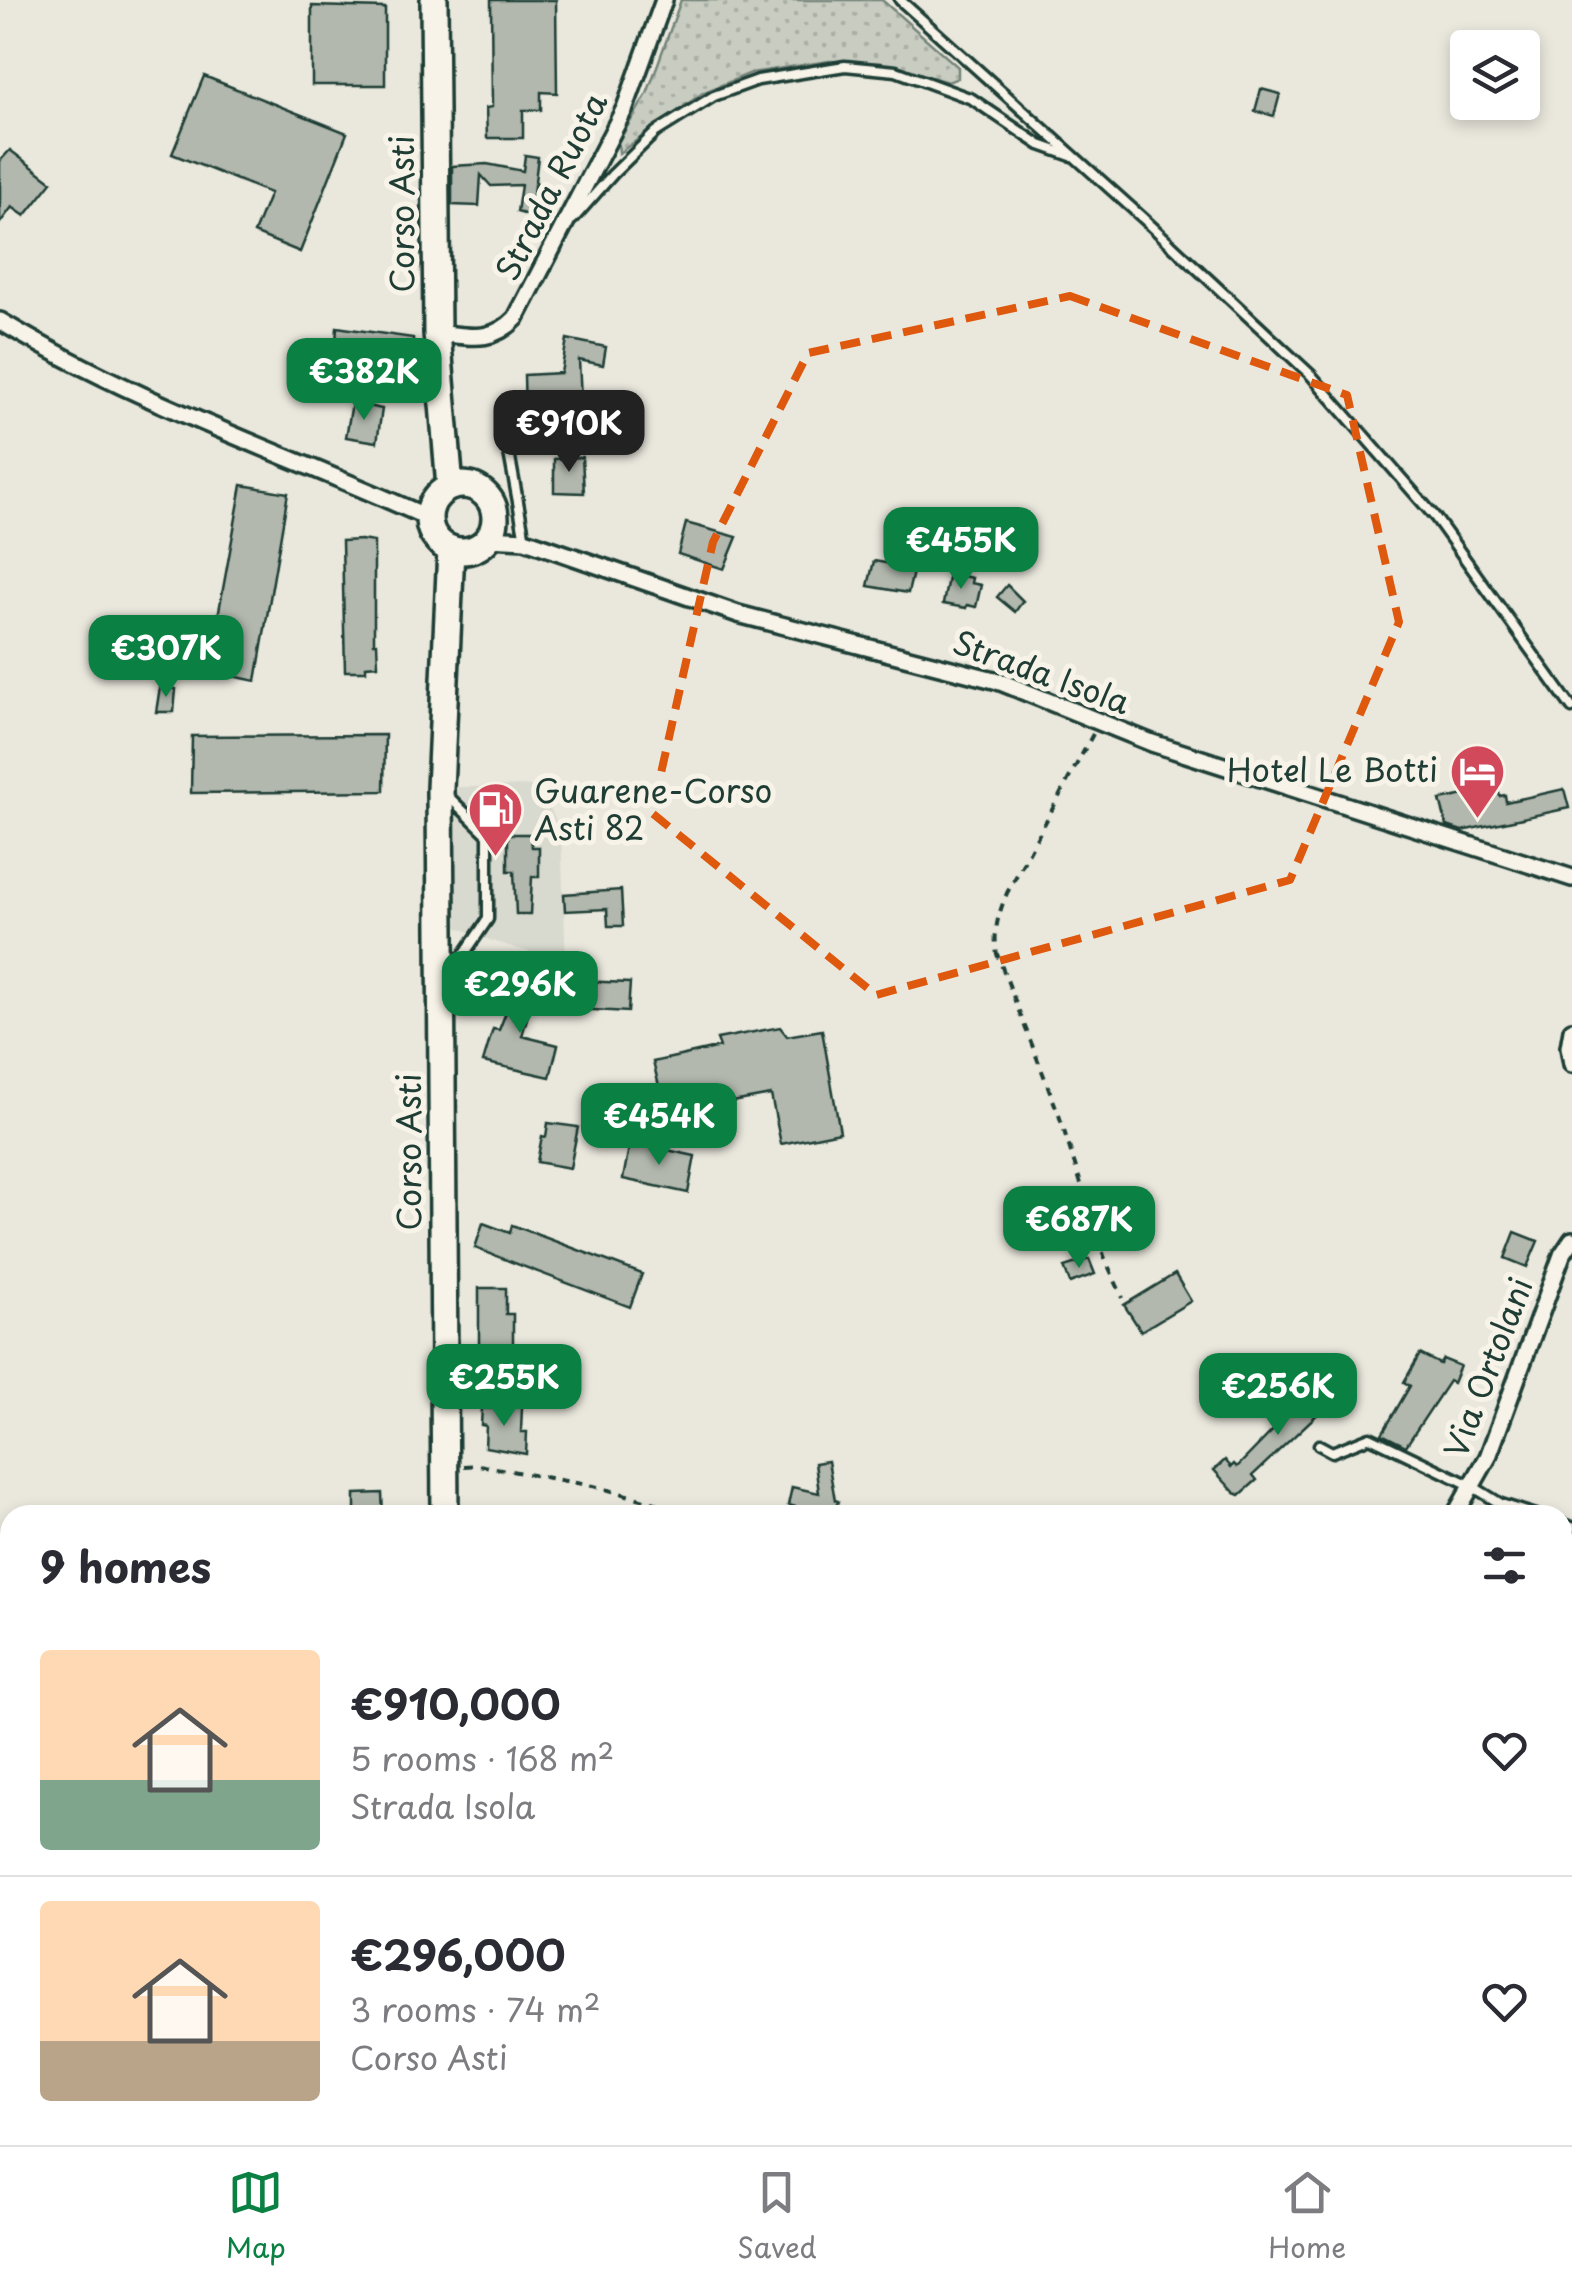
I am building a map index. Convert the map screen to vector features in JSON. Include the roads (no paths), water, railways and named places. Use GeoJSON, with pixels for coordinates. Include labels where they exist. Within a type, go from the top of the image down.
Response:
{"type":"FeatureCollection","features":[{"type":"Feature","properties":{"kind":"main road","name":"Corso Asti"},"geometry":{"type":"LineString","coordinates":[[434,0],[437,333],[450,487]]}},
{"type":"Feature","properties":{"kind":"main road"},"geometry":{"type":"LineString","coordinates":[[472,486],[489,498],[495,518],[488,538],[472,550],[451,549],[436,537],[430,518],[436,500],[450,487],[472,486]]}},
{"type":"Feature","properties":{"kind":"main road","name":"Corso Asti"},"geometry":{"type":"LineString","coordinates":[[445,1505],[440,788],[451,549]]}},
{"type":"Feature","properties":{"kind":"street","name":"Strada Ruota"},"geometry":{"type":"LineString","coordinates":[[437,333],[482,338],[503,331],[516,318],[625,108],[664,0]]}},
{"type":"Feature","properties":{"kind":"street"},"geometry":{"type":"LineString","coordinates":[[0,321],[121,387],[430,518]]}},
{"type":"Feature","properties":{"kind":"street","name":"Strada Isola"},"geometry":{"type":"LineString","coordinates":[[488,538],[525,540],[738,614],[998,681],[1152,743],[1572,878]]}},
{"type":"Feature","properties":{"kind":"street"},"geometry":{"type":"LineString","coordinates":[[1572,1030],[1572,1064]]}},
{"type":"Feature","properties":{"kind":"street","name":"Via Ortolani"},"geometry":{"type":"LineString","coordinates":[[1460,1505],[1488,1457],[1562,1255],[1572,1240]]}},
{"type":"Feature","properties":{"kind":"lane"},"geometry":{"type":"LineString","coordinates":[[900,0],[1310,375],[1435,517],[1572,708]]}},
{"type":"Feature","properties":{"kind":"lane"},"geometry":{"type":"LineString","coordinates":[[560,234],[656,132],[714,96],[791,73],[845,66],[896,71],[972,99],[1040,145],[1076,158]]}},
{"type":"Feature","properties":{"kind":"lane"},"geometry":{"type":"LineString","coordinates":[[506,430],[525,540]]}},
{"type":"Feature","properties":{"kind":"lane"},"geometry":{"type":"LineString","coordinates":[[440,788],[488,835],[488,920],[442,987]]}},
{"type":"Feature","properties":{"kind":"lane"},"geometry":{"type":"LineString","coordinates":[[1319,1445],[1332,1452],[1370,1438],[1504,1505]]}},
{"type":"Feature","properties":{"kind":"place","name":"Hotel Le Botti"},"geometry":{"type":"Point","coordinates":[1477,820]}},
{"type":"Feature","properties":{"kind":"place","name":"Guarene-Corso Asti 82"},"geometry":{"type":"Point","coordinates":[495,859]}}]}
